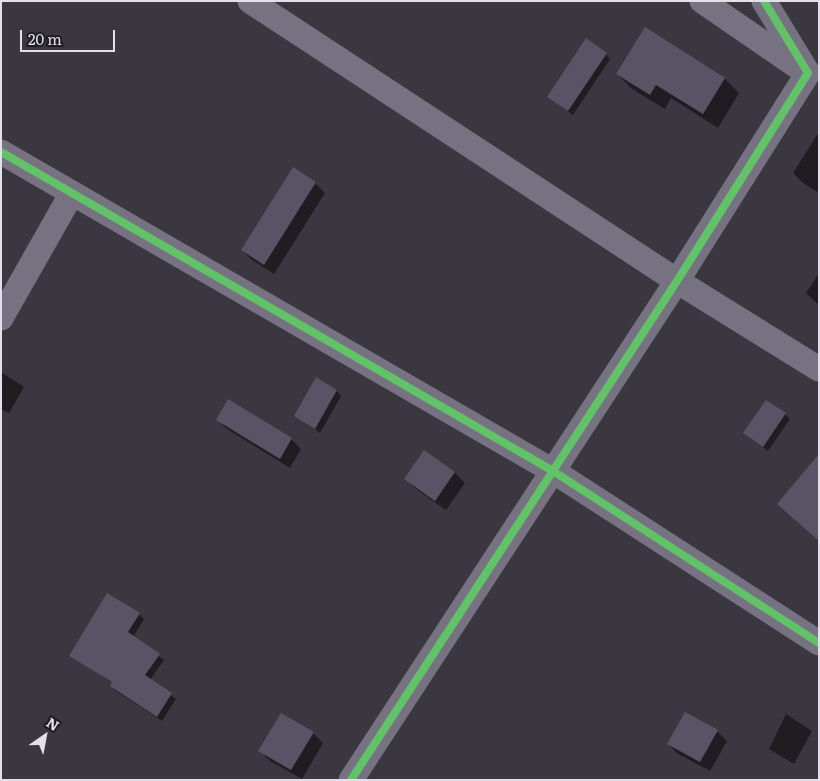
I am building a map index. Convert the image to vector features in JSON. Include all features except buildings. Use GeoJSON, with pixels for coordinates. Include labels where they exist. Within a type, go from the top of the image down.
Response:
{"type":"FeatureCollection","features":[{"type":"Feature","properties":{"kind":"street"},"geometry":{"type":"LineString","coordinates":[[250,1],[677,281],[819,370]]}},
{"type":"Feature","properties":{"kind":"street"},"geometry":{"type":"LineString","coordinates":[[702,1],[814,77]]}},
{"type":"Feature","properties":{"kind":"street"},"geometry":{"type":"LineString","coordinates":[[764,1],[814,77]]}},
{"type":"Feature","properties":{"kind":"street"},"geometry":{"type":"LineString","coordinates":[[351,780],[677,281],[814,77]]}},
{"type":"Feature","properties":{"kind":"street"},"geometry":{"type":"LineString","coordinates":[[1,152],[553,471],[819,644]]}},
{"type":"Feature","properties":{"kind":"street"},"geometry":{"type":"LineString","coordinates":[[1,318],[72,193]]}},
{"type":"Feature","properties":{"kind":"cycle path"},"geometry":{"type":"LineString","coordinates":[[351,780],[677,281],[808,73],[764,1]]}},
{"type":"Feature","properties":{"kind":"cycle path"},"geometry":{"type":"LineString","coordinates":[[1,152],[553,471],[819,643]]}}]}
